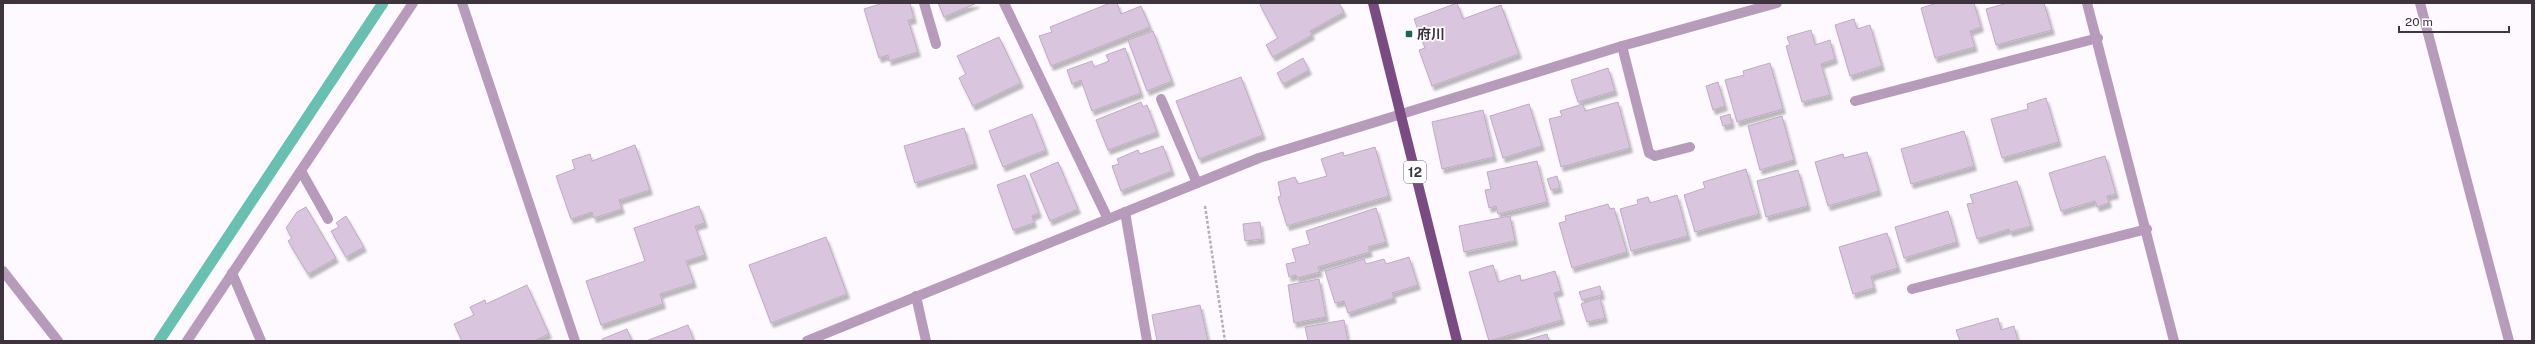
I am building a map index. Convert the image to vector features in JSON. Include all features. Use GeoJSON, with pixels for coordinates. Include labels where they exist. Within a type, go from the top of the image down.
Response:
{"type":"FeatureCollection","features":[{"type":"Feature","properties":{"kind":"main road","name":"12"},"geometry":{"type":"LineString","coordinates":[[1373,3],[1457,341]]}},
{"type":"Feature","properties":{"kind":"street"},"geometry":{"type":"LineString","coordinates":[[187,341],[413,3]]}},
{"type":"Feature","properties":{"kind":"street"},"geometry":{"type":"LineString","coordinates":[[462,3],[575,341]]}},
{"type":"Feature","properties":{"kind":"street"},"geometry":{"type":"LineString","coordinates":[[924,3],[936,44]]}},
{"type":"Feature","properties":{"kind":"street"},"geometry":{"type":"LineString","coordinates":[[1004,3],[1108,219]]}},
{"type":"Feature","properties":{"kind":"street"},"geometry":{"type":"LineString","coordinates":[[807,341],[1259,158],[1401,112],[1622,46],[1778,3]]}},
{"type":"Feature","properties":{"kind":"street"},"geometry":{"type":"LineString","coordinates":[[2087,3],[2098,38],[2174,341]]}},
{"type":"Feature","properties":{"kind":"street"},"geometry":{"type":"LineString","coordinates":[[2420,3],[2509,341]]}},
{"type":"Feature","properties":{"kind":"street"},"geometry":{"type":"LineString","coordinates":[[1855,102],[2098,38]]}},
{"type":"Feature","properties":{"kind":"street"},"geometry":{"type":"LineString","coordinates":[[1622,46],[1648,153],[1655,156],[1690,147]]}},
{"type":"Feature","properties":{"kind":"street"},"geometry":{"type":"LineString","coordinates":[[1161,99],[1197,183]]}},
{"type":"Feature","properties":{"kind":"street"},"geometry":{"type":"LineString","coordinates":[[301,171],[328,219]]}},
{"type":"Feature","properties":{"kind":"street"},"geometry":{"type":"LineString","coordinates":[[1125,212],[1147,341]]}},
{"type":"Feature","properties":{"kind":"street"},"geometry":{"type":"LineString","coordinates":[[1912,289],[2147,229]]}},
{"type":"Feature","properties":{"kind":"street"},"geometry":{"type":"LineString","coordinates":[[3,271],[58,341]]}},
{"type":"Feature","properties":{"kind":"street"},"geometry":{"type":"LineString","coordinates":[[232,273],[261,341]]}},
{"type":"Feature","properties":{"kind":"street"},"geometry":{"type":"LineString","coordinates":[[916,296],[926,341]]}},
{"type":"Feature","properties":{"kind":"path"},"geometry":{"type":"LineString","coordinates":[[1197,183],[1204,198],[1225,341]]}},
{"type":"Feature","properties":{"kind":"building"},"geometry":{"type":"Polygon","coordinates":[[[883,3],[910,3],[914,19],[908,20],[918,52],[889,61],[888,55],[879,58],[864,9],[883,3]]]}},
{"type":"Feature","properties":{"kind":"building"},"geometry":{"type":"Polygon","coordinates":[[[938,3],[977,3],[944,17],[938,3]]]}},
{"type":"Feature","properties":{"kind":"building"},"geometry":{"type":"Polygon","coordinates":[[[1110,3],[1117,3],[1121,14],[1141,6],[1150,27],[1051,66],[1039,36],[1052,32],[1050,27],[1110,3]]]}},
{"type":"Feature","properties":{"kind":"building"},"geometry":{"type":"Polygon","coordinates":[[[1264,3],[1339,3],[1344,12],[1310,31],[1312,35],[1273,57],[1266,45],[1278,38],[1260,5],[1264,3]]]}},
{"type":"Feature","properties":{"kind":"building"},"geometry":{"type":"Polygon","coordinates":[[[1457,3],[1463,19],[1501,5],[1519,54],[1432,86],[1419,50],[1425,48],[1414,19],[1457,3]]]}},
{"type":"Feature","properties":{"kind":"building"},"geometry":{"type":"Polygon","coordinates":[[[1937,3],[1974,3],[1981,27],[1970,31],[1975,47],[1935,58],[1921,8],[1937,3]]]}},
{"type":"Feature","properties":{"kind":"building"},"geometry":{"type":"Polygon","coordinates":[[[2008,3],[2044,3],[2052,30],[1996,45],[1986,9],[2008,3]]]}},
{"type":"Feature","properties":{"kind":"building"},"geometry":{"type":"Polygon","coordinates":[[[1854,19],[1857,29],[1870,25],[1882,66],[1850,76],[1835,25],[1854,19]]]}},
{"type":"Feature","properties":{"kind":"building"},"geometry":{"type":"Polygon","coordinates":[[[1811,30],[1815,45],[1830,40],[1835,59],[1821,64],[1830,95],[1802,102],[1786,46],[1790,45],[1787,37],[1811,30]]]}},
{"type":"Feature","properties":{"kind":"building"},"geometry":{"type":"Polygon","coordinates":[[[1153,31],[1172,81],[1147,91],[1128,40],[1153,31]]]}},
{"type":"Feature","properties":{"kind":"building"},"geometry":{"type":"Polygon","coordinates":[[[999,37],[1021,83],[973,106],[959,78],[966,74],[957,56],[999,37]]]}},
{"type":"Feature","properties":{"kind":"building"},"geometry":{"type":"Polygon","coordinates":[[[1125,48],[1141,93],[1092,111],[1081,80],[1072,84],[1067,70],[1092,61],[1094,67],[1109,61],[1106,55],[1125,48]]]}},
{"type":"Feature","properties":{"kind":"building"},"geometry":{"type":"Polygon","coordinates":[[[1303,58],[1309,70],[1283,84],[1277,73],[1303,58]]]}},
{"type":"Feature","properties":{"kind":"building"},"geometry":{"type":"Polygon","coordinates":[[[1770,63],[1783,109],[1737,122],[1725,80],[1744,75],[1743,71],[1770,63]]]}},
{"type":"Feature","properties":{"kind":"building"},"geometry":{"type":"Polygon","coordinates":[[[1608,68],[1615,91],[1578,102],[1571,80],[1608,68]]]}},
{"type":"Feature","properties":{"kind":"building"},"geometry":{"type":"Polygon","coordinates":[[[1241,77],[1263,135],[1199,159],[1176,101],[1241,77]]]}},
{"type":"Feature","properties":{"kind":"building"},"geometry":{"type":"Polygon","coordinates":[[[1718,82],[1725,106],[1713,110],[1706,86],[1718,82]]]}},
{"type":"Feature","properties":{"kind":"building"},"geometry":{"type":"Polygon","coordinates":[[[2046,98],[2059,142],[2002,158],[1991,119],[2028,109],[2027,104],[2046,98]]]}},
{"type":"Feature","properties":{"kind":"building"},"geometry":{"type":"Polygon","coordinates":[[[1141,102],[1143,107],[1147,105],[1157,132],[1108,150],[1096,120],[1141,102]]]}},
{"type":"Feature","properties":{"kind":"building"},"geometry":{"type":"Polygon","coordinates":[[[1618,102],[1630,148],[1561,167],[1549,119],[1562,116],[1560,111],[1583,104],[1585,111],[1618,102]]]}},
{"type":"Feature","properties":{"kind":"building"},"geometry":{"type":"Polygon","coordinates":[[[1529,104],[1542,146],[1503,158],[1490,116],[1529,104]]]}},
{"type":"Feature","properties":{"kind":"building"},"geometry":{"type":"Polygon","coordinates":[[[1483,110],[1494,157],[1442,169],[1432,122],[1483,110]]]}},
{"type":"Feature","properties":{"kind":"building"},"geometry":{"type":"Polygon","coordinates":[[[1032,114],[1046,150],[1003,167],[989,131],[1032,114]]]}},
{"type":"Feature","properties":{"kind":"building"},"geometry":{"type":"Polygon","coordinates":[[[1730,114],[1732,124],[1723,126],[1720,117],[1730,114]]]}},
{"type":"Feature","properties":{"kind":"building"},"geometry":{"type":"Polygon","coordinates":[[[1782,116],[1794,160],[1760,170],[1748,126],[1782,116]]]}},
{"type":"Feature","properties":{"kind":"building"},"geometry":{"type":"Polygon","coordinates":[[[964,128],[975,164],[915,183],[904,146],[964,128]]]}},
{"type":"Feature","properties":{"kind":"building"},"geometry":{"type":"Polygon","coordinates":[[[1964,131],[1974,166],[1911,184],[1901,149],[1964,131]]]}},
{"type":"Feature","properties":{"kind":"building"},"geometry":{"type":"Polygon","coordinates":[[[635,145],[650,190],[619,200],[622,209],[594,218],[592,212],[571,219],[556,176],[575,169],[572,160],[590,154],[592,161],[635,145]]]}},
{"type":"Feature","properties":{"kind":"building"},"geometry":{"type":"Polygon","coordinates":[[[1163,146],[1172,171],[1121,191],[1112,166],[1119,164],[1117,159],[1138,150],[1140,154],[1163,146]]]}},
{"type":"Feature","properties":{"kind":"building"},"geometry":{"type":"Polygon","coordinates":[[[1375,147],[1389,196],[1287,226],[1278,197],[1281,196],[1278,182],[1295,177],[1298,184],[1327,176],[1321,159],[1343,152],[1344,156],[1375,147]]]}},
{"type":"Feature","properties":{"kind":"building"},"geometry":{"type":"Polygon","coordinates":[[[1867,152],[1879,191],[1828,206],[1815,162],[1843,154],[1844,158],[1867,152]]]}},
{"type":"Feature","properties":{"kind":"building"},"geometry":{"type":"Polygon","coordinates":[[[2105,156],[2116,194],[2107,196],[2109,203],[2097,207],[2095,201],[2061,211],[2049,173],[2105,156]]]}},
{"type":"Feature","properties":{"kind":"building"},"geometry":{"type":"Polygon","coordinates":[[[1537,161],[1547,202],[1498,214],[1496,206],[1489,208],[1485,190],[1491,189],[1487,172],[1537,161]]]}},
{"type":"Feature","properties":{"kind":"building"},"geometry":{"type":"Polygon","coordinates":[[[1058,162],[1078,209],[1050,221],[1030,174],[1058,162]]]}},
{"type":"Feature","properties":{"kind":"building"},"geometry":{"type":"Polygon","coordinates":[[[1746,169],[1759,214],[1695,232],[1684,195],[1705,188],[1703,182],[1746,169]]]}},
{"type":"Feature","properties":{"kind":"building"},"geometry":{"type":"Polygon","coordinates":[[[1798,170],[1808,206],[1766,217],[1757,181],[1798,170]]]}},
{"type":"Feature","properties":{"kind":"building"},"geometry":{"type":"Polygon","coordinates":[[[1025,175],[1039,213],[1032,216],[1034,223],[1013,230],[997,185],[1025,175]]]}},
{"type":"Feature","properties":{"kind":"building"},"geometry":{"type":"Polygon","coordinates":[[[1557,176],[1560,188],[1551,190],[1547,179],[1557,176]]]}},
{"type":"Feature","properties":{"kind":"building"},"geometry":{"type":"Polygon","coordinates":[[[2017,181],[2031,226],[2010,232],[2009,229],[1977,239],[1967,204],[1973,203],[1970,195],[2017,181]]]}},
{"type":"Feature","properties":{"kind":"building"},"geometry":{"type":"Polygon","coordinates":[[[1677,195],[1688,236],[1631,251],[1620,209],[1638,204],[1637,200],[1648,197],[1650,203],[1677,195]]]}},
{"type":"Feature","properties":{"kind":"building"},"geometry":{"type":"Polygon","coordinates":[[[1608,204],[1610,209],[1614,208],[1627,252],[1572,268],[1559,223],[1566,221],[1565,216],[1608,204]]]}},
{"type":"Feature","properties":{"kind":"building"},"geometry":{"type":"Polygon","coordinates":[[[699,206],[705,223],[695,226],[705,255],[686,261],[694,283],[660,294],[663,304],[601,325],[586,281],[645,261],[634,228],[699,206]]]}},
{"type":"Feature","properties":{"kind":"building"},"geometry":{"type":"Polygon","coordinates":[[[306,207],[336,258],[308,274],[288,241],[292,238],[286,228],[297,212],[306,207]]]}},
{"type":"Feature","properties":{"kind":"building"},"geometry":{"type":"Polygon","coordinates":[[[1376,208],[1386,242],[1368,247],[1370,252],[1318,267],[1320,272],[1297,278],[1296,275],[1289,277],[1286,264],[1296,262],[1292,249],[1310,244],[1306,231],[1376,208]]]}},
{"type":"Feature","properties":{"kind":"building"},"geometry":{"type":"Polygon","coordinates":[[[1948,211],[1957,242],[1904,258],[1895,227],[1948,211]]]}},
{"type":"Feature","properties":{"kind":"building"},"geometry":{"type":"Polygon","coordinates":[[[346,216],[364,247],[346,257],[331,231],[339,227],[336,223],[346,216]]]}},
{"type":"Feature","properties":{"kind":"building"},"geometry":{"type":"Polygon","coordinates":[[[1510,216],[1515,241],[1464,252],[1459,226],[1510,216]]]}},
{"type":"Feature","properties":{"kind":"building"},"geometry":{"type":"Polygon","coordinates":[[[1260,222],[1262,239],[1245,241],[1243,224],[1260,222]]]}},
{"type":"Feature","properties":{"kind":"building"},"geometry":{"type":"Polygon","coordinates":[[[1887,233],[1898,268],[1871,276],[1874,288],[1853,294],[1839,247],[1887,233]]]}},
{"type":"Feature","properties":{"kind":"building"},"geometry":{"type":"Polygon","coordinates":[[[826,237],[847,294],[771,323],[749,265],[826,237]]]}},
{"type":"Feature","properties":{"kind":"building"},"geometry":{"type":"Polygon","coordinates":[[[1409,257],[1418,285],[1392,293],[1394,298],[1348,313],[1344,301],[1335,303],[1325,271],[1364,259],[1366,264],[1384,259],[1386,264],[1409,257]]]}},
{"type":"Feature","properties":{"kind":"building"},"geometry":{"type":"Polygon","coordinates":[[[1493,265],[1498,282],[1520,275],[1521,281],[1555,271],[1561,291],[1554,293],[1562,320],[1489,341],[1469,272],[1493,265]]]}},
{"type":"Feature","properties":{"kind":"building"},"geometry":{"type":"Polygon","coordinates":[[[1319,279],[1326,317],[1294,323],[1288,285],[1319,279]]]}},
{"type":"Feature","properties":{"kind":"building"},"geometry":{"type":"Polygon","coordinates":[[[527,285],[549,334],[534,341],[462,341],[454,324],[474,315],[470,307],[485,300],[486,304],[527,285]]]}},
{"type":"Feature","properties":{"kind":"building"},"geometry":{"type":"Polygon","coordinates":[[[1600,286],[1602,295],[1582,300],[1579,292],[1600,286]]]}},
{"type":"Feature","properties":{"kind":"building"},"geometry":{"type":"Polygon","coordinates":[[[1600,298],[1605,318],[1587,322],[1581,304],[1600,298]]]}},
{"type":"Feature","properties":{"kind":"building"},"geometry":{"type":"Polygon","coordinates":[[[1200,305],[1208,341],[1157,341],[1152,315],[1200,305]]]}},
{"type":"Feature","properties":{"kind":"building"},"geometry":{"type":"Polygon","coordinates":[[[1998,318],[2001,330],[2014,326],[2018,341],[1960,341],[1956,330],[1998,318]]]}},
{"type":"Feature","properties":{"kind":"building"},"geometry":{"type":"Polygon","coordinates":[[[1344,320],[1348,341],[1308,341],[1305,327],[1344,320]]]}},
{"type":"Feature","properties":{"kind":"building"},"geometry":{"type":"Polygon","coordinates":[[[688,325],[694,341],[646,341],[688,325]]]}},
{"type":"Feature","properties":{"kind":"building"},"geometry":{"type":"Polygon","coordinates":[[[627,329],[632,341],[603,341],[602,339],[627,329]]]}},
{"type":"Feature","properties":{"kind":"building"},"geometry":{"type":"Polygon","coordinates":[[[1547,334],[1549,341],[1523,341],[1547,334]]]}},
{"type":"Feature","properties":{"kind":"waterway"},"geometry":{"type":"LineString","coordinates":[[159,341],[383,3]]}},
{"type":"Feature","properties":{"kind":"place","name":"府川"},"geometry":{"type":"Point","coordinates":[1409,34]}}]}
